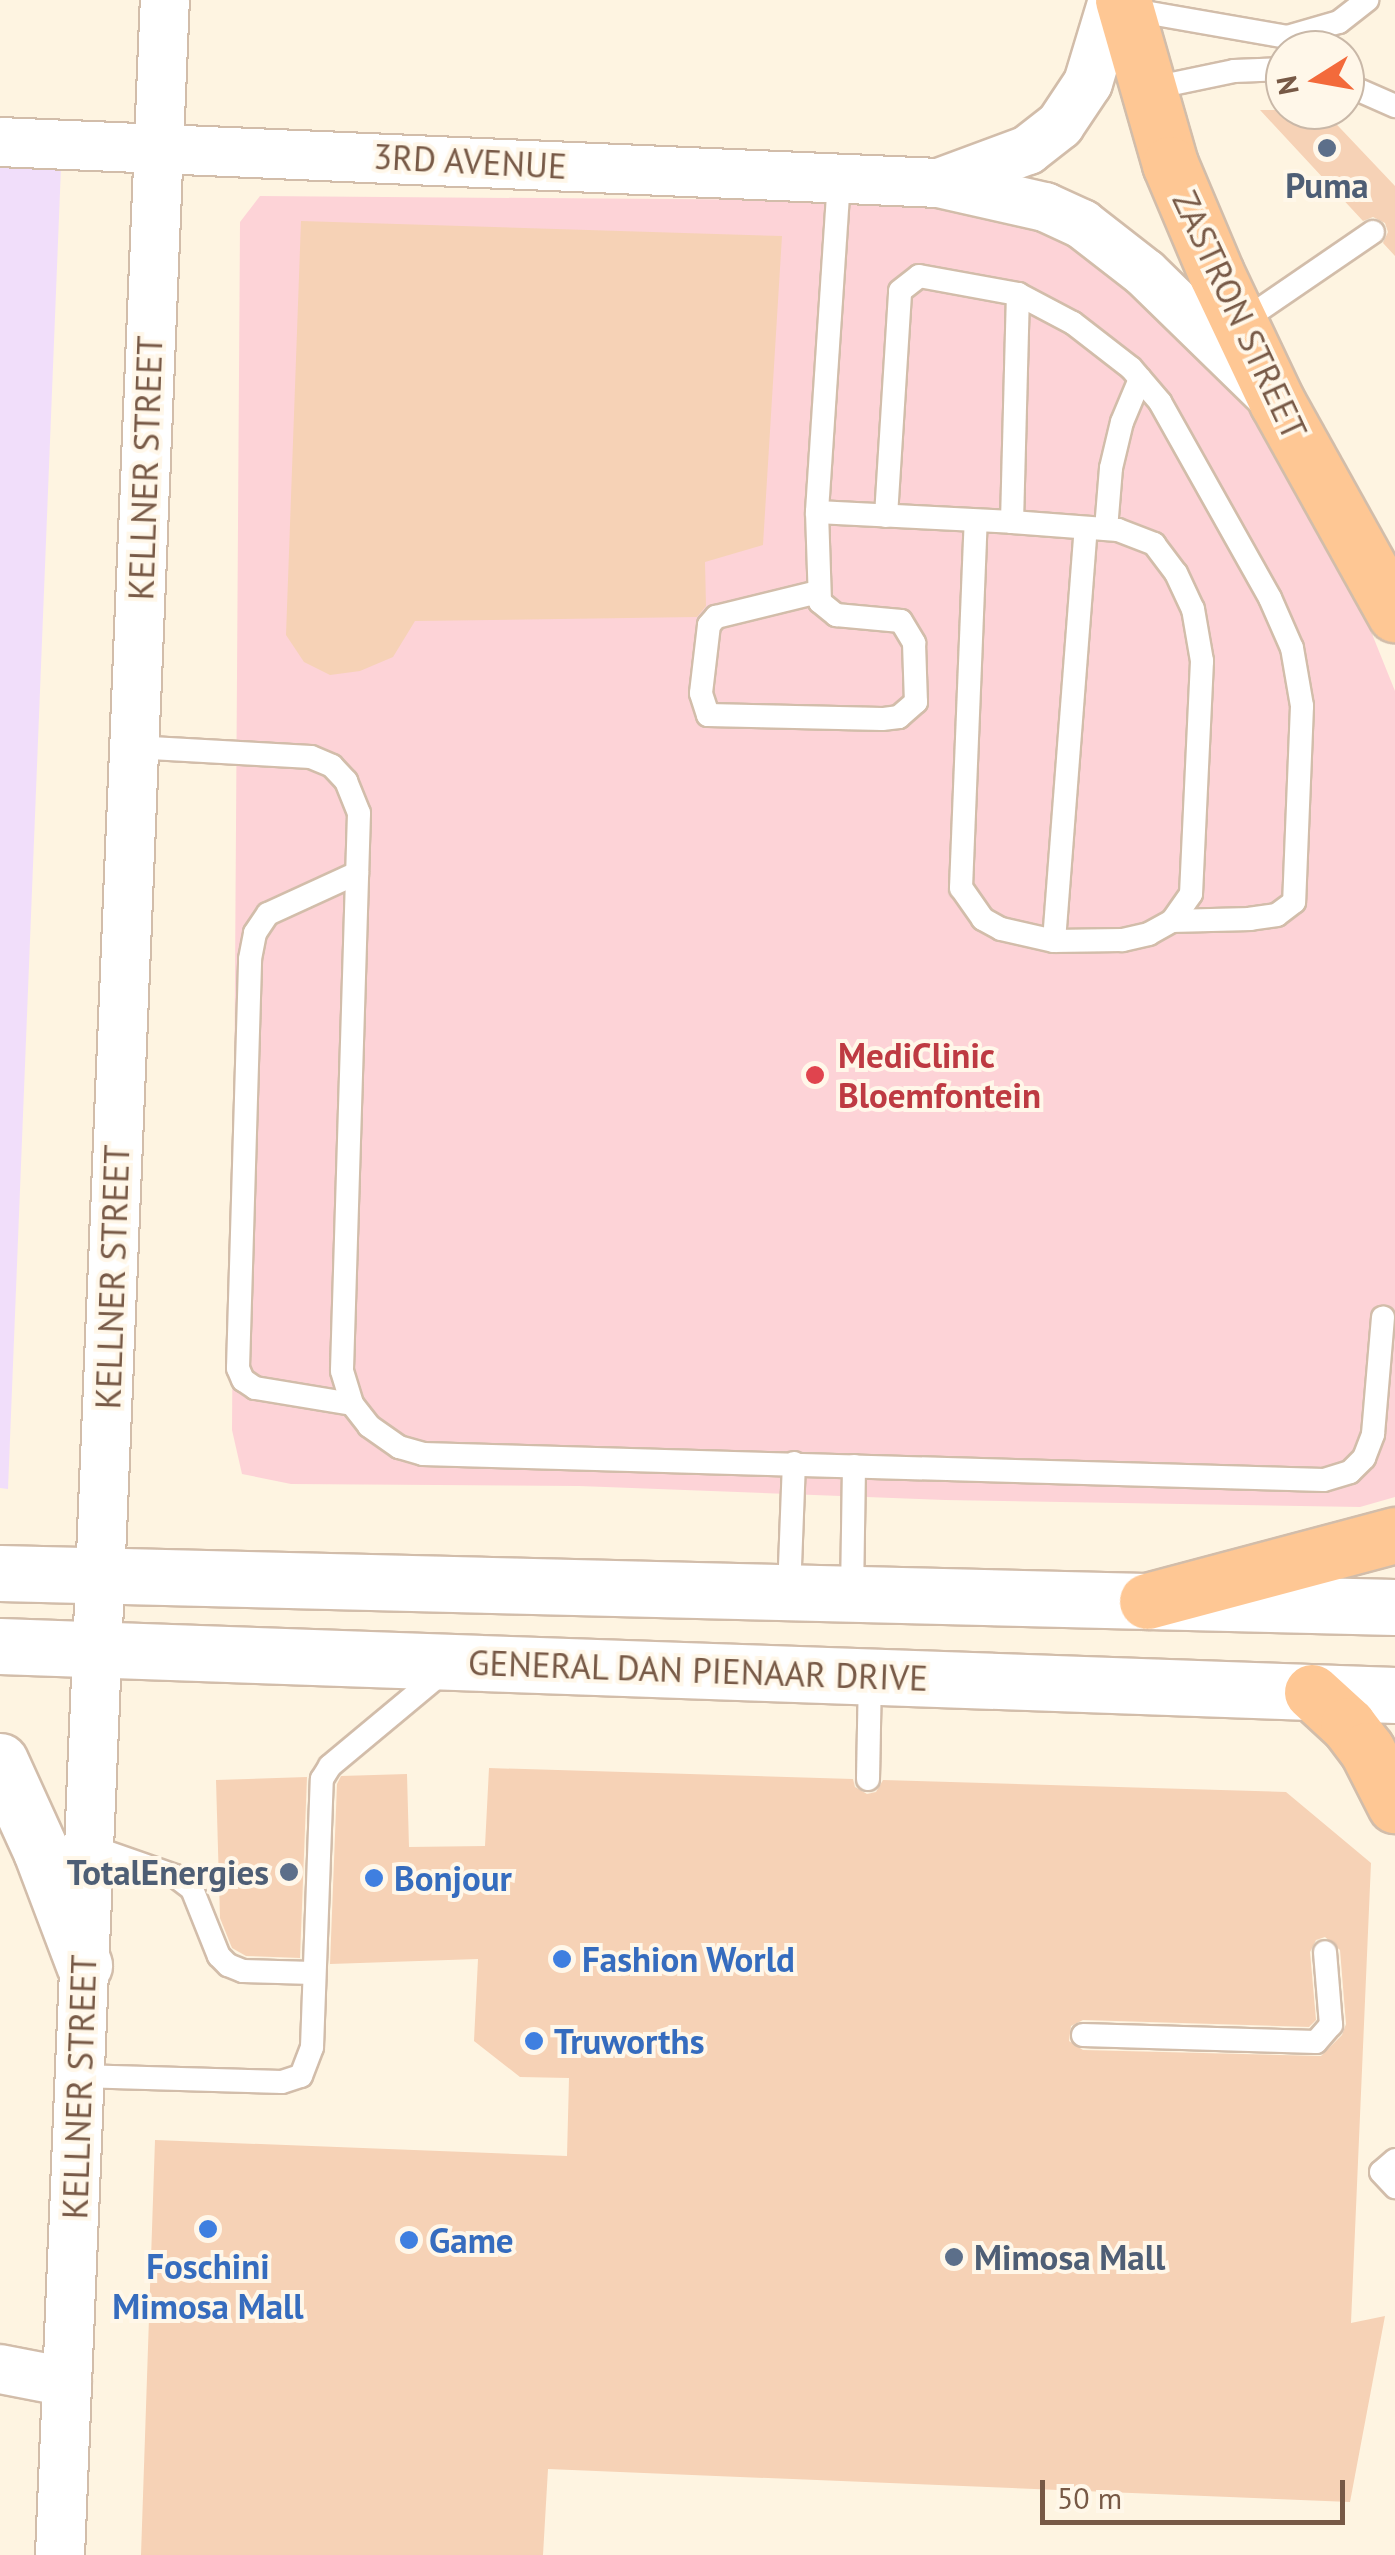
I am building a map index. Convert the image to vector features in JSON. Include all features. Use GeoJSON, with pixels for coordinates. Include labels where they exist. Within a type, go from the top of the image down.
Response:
{"type":"FeatureCollection","features":[{"type":"Feature","properties":{"kind":"highway","name":"ZASTRON STREET"},"geometry":{"type":"LineString","coordinates":[[1121,3],[1170,164],[1240,323],[1277,402],[1395,614]]}},
{"type":"Feature","properties":{"kind":"highway"},"geometry":{"type":"LineString","coordinates":[[1147,1601],[1395,1535]]}},
{"type":"Feature","properties":{"kind":"highway"},"geometry":{"type":"LineString","coordinates":[[1312,1692],[1348,1725],[1367,1750],[1395,1804]]}},
{"type":"Feature","properties":{"kind":"street","name":"KELLNER STREET"},"geometry":{"type":"LineString","coordinates":[[60,2555],[166,0]]}},
{"type":"Feature","properties":{"kind":"street","name":"3RD AVENUE"},"geometry":{"type":"LineString","coordinates":[[939,183],[1028,150],[1060,125],[1088,84],[1121,3]]}},
{"type":"Feature","properties":{"kind":"street","name":"3RD AVENUE"},"geometry":{"type":"LineString","coordinates":[[0,142],[939,183],[1045,207],[1082,224],[1145,273],[1277,402]]}},
{"type":"Feature","properties":{"kind":"street"},"geometry":{"type":"LineString","coordinates":[[0,1573],[1395,1608]]}},
{"type":"Feature","properties":{"kind":"street"},"geometry":{"type":"LineString","coordinates":[[793,1593],[810,1626],[834,1640],[980,1660],[1084,1683]]}},
{"type":"Feature","properties":{"kind":"street","name":"GENERAL DAN PIENAAR DRIVE"},"geometry":{"type":"LineString","coordinates":[[0,1646],[1395,1694]]}},
{"type":"Feature","properties":{"kind":"street"},"geometry":{"type":"LineString","coordinates":[[0,1761],[41,1851],[84,1965]]}},
{"type":"Feature","properties":{"kind":"street"},"geometry":{"type":"LineString","coordinates":[[0,2369],[67,2382]]}},
{"type":"Feature","properties":{"kind":"lane"},"geometry":{"type":"LineString","coordinates":[[1121,3],[1287,37],[1339,22],[1367,0]]}},
{"type":"Feature","properties":{"kind":"lane"},"geometry":{"type":"LineString","coordinates":[[1148,89],[1234,72],[1265,70]]}},
{"type":"Feature","properties":{"kind":"lane"},"geometry":{"type":"LineString","coordinates":[[1365,93],[1395,106]]}},
{"type":"Feature","properties":{"kind":"lane"},"geometry":{"type":"LineString","coordinates":[[818,592],[716,617],[709,625],[701,693],[708,715],[882,719],[909,712],[916,702],[910,632],[901,621],[827,611],[818,592],[818,512],[839,180]]}},
{"type":"Feature","properties":{"kind":"lane"},"geometry":{"type":"LineString","coordinates":[[1240,323],[1373,232]]}},
{"type":"Feature","properties":{"kind":"lane"},"geometry":{"type":"LineString","coordinates":[[886,516],[900,292],[919,276],[1018,294],[1073,323],[1140,379],[1186,443],[1270,598],[1292,648],[1302,706],[1294,902],[1278,915],[1250,920],[1172,920]]}},
{"type":"Feature","properties":{"kind":"lane"},"geometry":{"type":"LineString","coordinates":[[1012,522],[1018,294]]}},
{"type":"Feature","properties":{"kind":"lane"},"geometry":{"type":"LineString","coordinates":[[1054,941],[1096,529],[1122,422],[1140,379]]}},
{"type":"Feature","properties":{"kind":"lane"},"geometry":{"type":"LineString","coordinates":[[818,512],[1012,522],[1096,529],[1154,544],[1176,572],[1193,609],[1202,662],[1190,894],[1172,920],[1149,934],[1122,940],[1054,941],[1001,929],[983,918],[962,888],[976,521]]}},
{"type":"Feature","properties":{"kind":"lane"},"geometry":{"type":"LineString","coordinates":[[134,747],[311,757],[332,766],[346,781],[359,812],[342,1371],[352,1404],[369,1426],[399,1447],[423,1454],[1324,1480],[1350,1472],[1364,1458],[1373,1434],[1382,1317]]}},
{"type":"Feature","properties":{"kind":"lane"},"geometry":{"type":"LineString","coordinates":[[352,1404],[255,1388],[243,1380],[238,1368],[250,958],[255,933],[268,914],[357,873]]}},
{"type":"Feature","properties":{"kind":"lane"},"geometry":{"type":"LineString","coordinates":[[793,1593],[794,1463]]}},
{"type":"Feature","properties":{"kind":"lane"},"geometry":{"type":"LineString","coordinates":[[852,1594],[854,1466]]}},
{"type":"Feature","properties":{"kind":"lane"},"geometry":{"type":"LineString","coordinates":[[79,2076],[282,2082],[301,2076],[312,2047],[322,1779],[330,1766],[456,1661]]}},
{"type":"Feature","properties":{"kind":"lane"},"geometry":{"type":"LineString","coordinates":[[868,1779],[870,1676]]}},
{"type":"Feature","properties":{"kind":"lane"},"geometry":{"type":"LineString","coordinates":[[89,1846],[175,1876],[192,1889],[219,1956],[228,1965],[258,1972],[313,1973]]}},
{"type":"Feature","properties":{"kind":"lane"},"geometry":{"type":"LineString","coordinates":[[1083,2034],[1316,2042],[1331,2024],[1325,1952]]}},
{"type":"Feature","properties":{"kind":"lane"},"geometry":{"type":"LineString","coordinates":[[1395,2160],[1381,2172],[1395,2187]]}},
{"type":"Feature","properties":{"kind":"shaded area"},"geometry":{"type":"Polygon","coordinates":[[[0,164],[61,167],[8,1489],[0,1488],[0,164]]]}},
{"type":"Feature","properties":{"kind":"shaded area","name":"MediClinic Bloemfontein"},"geometry":{"type":"Polygon","coordinates":[[[260,196],[926,201],[1058,232],[1130,285],[1249,398],[1362,609],[1395,691],[1395,1497],[1360,1507],[945,1500],[579,1486],[291,1484],[242,1474],[232,1430],[240,222],[260,196]]]}},
{"type":"Feature","properties":{"kind":"building","name":"Puma"},"geometry":{"type":"Polygon","coordinates":[[[1279,130],[1342,130],[1395,186],[1395,256],[1383,243],[1388,232],[1385,223],[1373,217],[1363,221],[1279,130]]]}},
{"type":"Feature","properties":{"kind":"building"},"geometry":{"type":"Polygon","coordinates":[[[301,221],[782,236],[763,545],[705,562],[706,606],[697,617],[415,621],[393,657],[360,671],[330,675],[304,662],[286,635],[301,221]]]}},
{"type":"Feature","properties":{"kind":"building","name":"Mimosa Mall"},"geometry":{"type":"Polygon","coordinates":[[[489,1768],[853,1779],[855,1787],[867,1794],[876,1792],[883,1780],[1286,1792],[1371,1863],[1351,2323],[1385,2316],[1350,2502],[548,2469],[543,2555],[141,2555],[155,2140],[567,2156],[569,2078],[520,2077],[474,2041],[478,1959],[330,1964],[337,1784],[341,1776],[407,1774],[409,1847],[485,1846],[489,1768]],[[1325,1937],[1316,1940],[1310,1952],[1316,2020],[1309,2027],[1083,2020],[1071,2026],[1069,2041],[1083,2050],[1321,2056],[1342,2035],[1346,2024],[1340,1950],[1325,1937]]]}},
{"type":"Feature","properties":{"kind":"building"},"geometry":{"type":"Polygon","coordinates":[[[307,1777],[300,1958],[246,1956],[232,1948],[220,1918],[216,1780],[307,1777]]]}},
{"type":"Feature","properties":{"kind":"place","name":"Puma"},"geometry":{"type":"Point","coordinates":[1327,148]}},
{"type":"Feature","properties":{"kind":"place","name":"MediClinic Bloemfontein"},"geometry":{"type":"Point","coordinates":[815,1075]}},
{"type":"Feature","properties":{"kind":"place","name":"TotalEnergies"},"geometry":{"type":"Point","coordinates":[289,1872]}},
{"type":"Feature","properties":{"kind":"place","name":"Bonjour"},"geometry":{"type":"Point","coordinates":[374,1878]}},
{"type":"Feature","properties":{"kind":"place","name":"Fashion World"},"geometry":{"type":"Point","coordinates":[562,1959]}},
{"type":"Feature","properties":{"kind":"place","name":"Truworths"},"geometry":{"type":"Point","coordinates":[534,2041]}},
{"type":"Feature","properties":{"kind":"place","name":"Foschini Mimosa Mall"},"geometry":{"type":"Point","coordinates":[208,2229]}},
{"type":"Feature","properties":{"kind":"place","name":"Game"},"geometry":{"type":"Point","coordinates":[409,2240]}},
{"type":"Feature","properties":{"kind":"place","name":"Mimosa Mall"},"geometry":{"type":"Point","coordinates":[954,2257]}}]}
